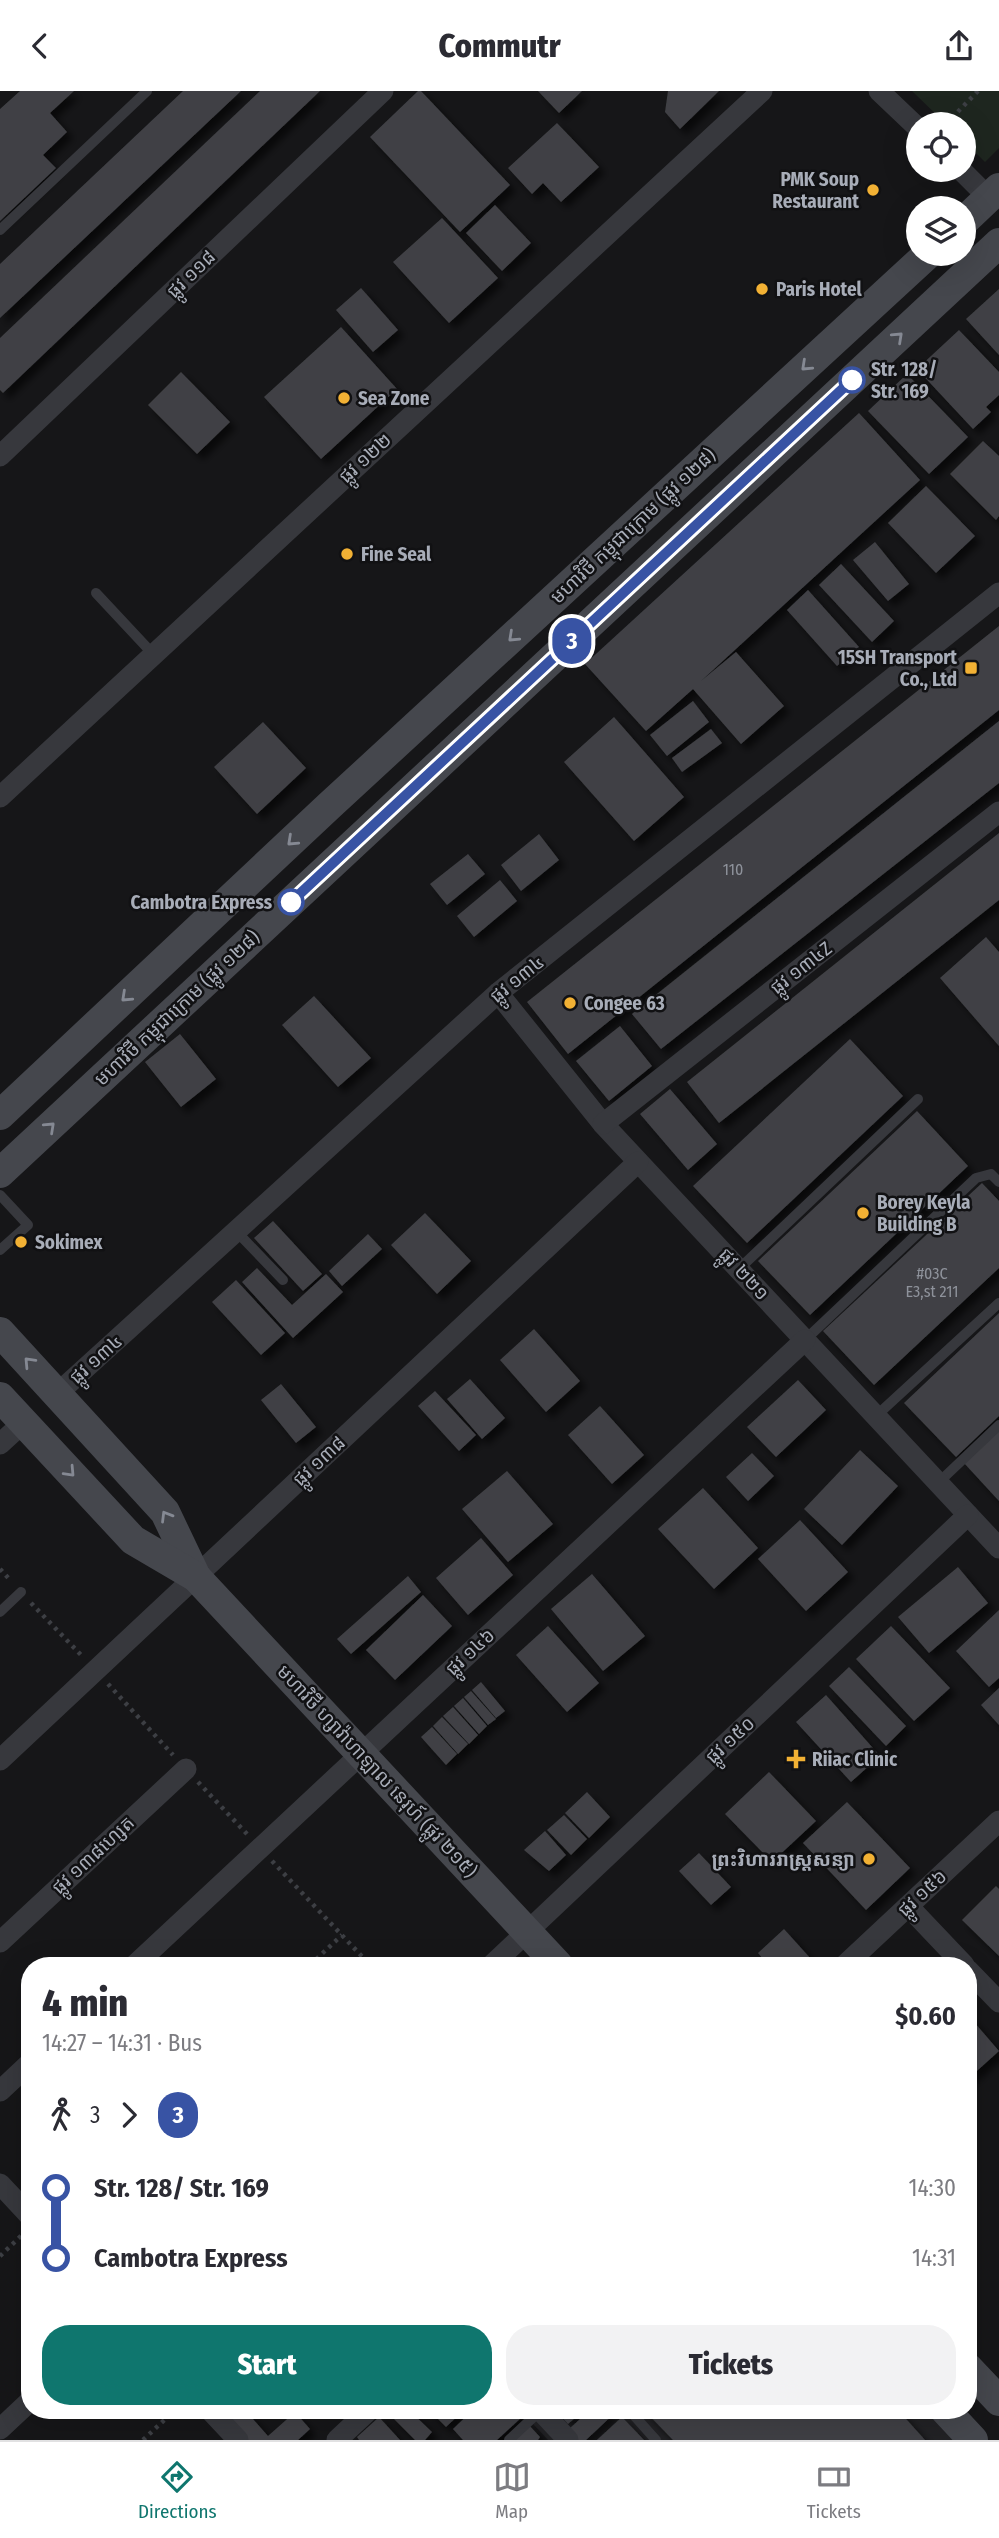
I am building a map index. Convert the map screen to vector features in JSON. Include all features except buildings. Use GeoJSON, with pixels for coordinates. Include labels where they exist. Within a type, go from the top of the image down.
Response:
{"type":"FeatureCollection","features":[{"type":"Feature","properties":{"kind":"main road"},"geometry":{"type":"LineString","coordinates":[[976,210],[994,193]]}},
{"type":"Feature","properties":{"kind":"main road","name":"មហាវិថី កម្ពុជាក្រោម (ផ្លូវ ១២៨)"},"geometry":{"type":"LineString","coordinates":[[0,1173],[999,243]]}},
{"type":"Feature","properties":{"kind":"main road","name":"មហាវិថី កម្ពុជាក្រោម (ផ្លូវ ១២៨)"},"geometry":{"type":"LineString","coordinates":[[0,1115],[329,806],[915,266]]}},
{"type":"Feature","properties":{"kind":"main road"},"geometry":{"type":"LineString","coordinates":[[329,806],[360,838]]}},
{"type":"Feature","properties":{"kind":"main road","name":"មហាវិថី ហ្សាវ៉ាហាឡាល នេរុហ៍ (ផ្លូវ ២១៥)"},"geometry":{"type":"LineString","coordinates":[[0,1332],[165,1511],[195,1577]]}},
{"type":"Feature","properties":{"kind":"main road","name":"មហាវិថី ហ្សាវ៉ាហាឡាល នេរុហ៍ (ផ្លូវ ២១៥)"},"geometry":{"type":"LineString","coordinates":[[0,1397],[134,1540],[195,1577],[551,1957]]}},
{"type":"Feature","properties":{"kind":"main road"},"geometry":{"type":"LineString","coordinates":[[977,2378],[999,2401]]}},
{"type":"Feature","properties":{"kind":"main road"},"geometry":{"type":"LineString","coordinates":[[953,2419],[973,2440]]}},
{"type":"Feature","properties":{"kind":"street","name":"ផ្លូវ ១១៨"},"geometry":{"type":"LineString","coordinates":[[0,456],[383,91]]}},
{"type":"Feature","properties":{"kind":"street","name":"ផ្លូវ ១២២"},"geometry":{"type":"LineString","coordinates":[[0,797],[762,91]]}},
{"type":"Feature","properties":{"kind":"street"},"geometry":{"type":"LineString","coordinates":[[880,91],[906,116]]}},
{"type":"Feature","properties":{"kind":"street"},"geometry":{"type":"LineString","coordinates":[[976,180],[994,193]]}},
{"type":"Feature","properties":{"kind":"street","name":"ផ្លូវ ១៣៤"},"geometry":{"type":"LineString","coordinates":[[58,1393],[498,993],[999,593]]}},
{"type":"Feature","properties":{"kind":"street","name":"ផ្លូវ ១៣៤Z"},"geometry":{"type":"LineString","coordinates":[[603,1123],[999,811]]}},
{"type":"Feature","properties":{"kind":"street","name":"ផ្លូវ ២២១"},"geometry":{"type":"LineString","coordinates":[[498,993],[638,1162],[999,1546]]}},
{"type":"Feature","properties":{"kind":"street","name":"ផ្លូវ ១៣៨"},"geometry":{"type":"LineString","coordinates":[[0,1760],[638,1162]]}},
{"type":"Feature","properties":{"kind":"street","name":"ផ្លូវ ១៤៦"},"geometry":{"type":"LineString","coordinates":[[144,1957],[804,1340]]}},
{"type":"Feature","properties":{"kind":"street"},"geometry":{"type":"LineString","coordinates":[[0,1444],[24,1422]]}},
{"type":"Feature","properties":{"kind":"street","name":"ផ្លូវ ១៥០"},"geometry":{"type":"LineString","coordinates":[[501,1957],[968,1515]]}},
{"type":"Feature","properties":{"kind":"street","name":"ផ្លូវ ១៣៨ហ្សេត"},"geometry":{"type":"LineString","coordinates":[[0,1942],[186,1769]]}},
{"type":"Feature","properties":{"kind":"street","name":"ផ្លូវ ១៥៦"},"geometry":{"type":"LineString","coordinates":[[854,1957],[999,1821]]}},
{"type":"Feature","properties":{"kind":"street"},"geometry":{"type":"LineString","coordinates":[[908,1906],[956,1957]]}},
{"type":"Feature","properties":{"kind":"street"},"geometry":{"type":"LineString","coordinates":[[977,1979],[999,2003]]}},
{"type":"Feature","properties":{"kind":"street"},"geometry":{"type":"LineString","coordinates":[[0,2091],[21,2071]]}},
{"type":"Feature","properties":{"kind":"street"},"geometry":{"type":"LineString","coordinates":[[0,2184],[21,2206]]}},
{"type":"Feature","properties":{"kind":"street"},"geometry":{"type":"LineString","coordinates":[[0,2429],[21,2409]]}},
{"type":"Feature","properties":{"kind":"street"},"geometry":{"type":"LineString","coordinates":[[218,2419],[238,2440]]}},
{"type":"Feature","properties":{"kind":"street"},"geometry":{"type":"LineString","coordinates":[[337,2440],[359,2419]]}},
{"type":"Feature","properties":{"kind":"street"},"geometry":{"type":"LineString","coordinates":[[548,2419],[568,2440]]}},
{"type":"Feature","properties":{"kind":"lane"},"geometry":{"type":"LineString","coordinates":[[0,230],[147,91]]}},
{"type":"Feature","properties":{"kind":"lane"},"geometry":{"type":"LineString","coordinates":[[96,593],[153,654]]}},
{"type":"Feature","properties":{"kind":"lane"},"geometry":{"type":"LineString","coordinates":[[739,1269],[918,1099]]}},
{"type":"Feature","properties":{"kind":"lane"},"geometry":{"type":"LineString","coordinates":[[804,1340],[976,1178],[986,1173],[999,1182]]}},
{"type":"Feature","properties":{"kind":"lane"},"geometry":{"type":"LineString","coordinates":[[0,1195],[28,1224],[0,1250]]}},
{"type":"Feature","properties":{"kind":"lane"},"geometry":{"type":"LineString","coordinates":[[236,1231],[282,1280]]}},
{"type":"Feature","properties":{"kind":"lane"},"geometry":{"type":"LineString","coordinates":[[876,1416],[999,1303]]}},
{"type":"Feature","properties":{"kind":"lane"},"geometry":{"type":"LineString","coordinates":[[938,1483],[999,1425]]}},
{"type":"Feature","properties":{"kind":"lane"},"geometry":{"type":"LineString","coordinates":[[0,1612],[21,1592]]}},
{"type":"Feature","properties":{"kind":"lane"},"geometry":{"type":"LineString","coordinates":[[509,2440],[531,2419]]}},
{"type":"Feature","properties":{"kind":"lane"},"geometry":{"type":"LineString","coordinates":[[637,2419],[656,2440]]}},
{"type":"Feature","properties":{"kind":"path"},"geometry":{"type":"LineString","coordinates":[[958,112],[978,91]]}},
{"type":"Feature","properties":{"kind":"path"},"geometry":{"type":"LineString","coordinates":[[319,1957],[342,1935]]}},
{"type":"Feature","properties":{"kind":"path"},"geometry":{"type":"LineString","coordinates":[[0,2256],[21,2236]]}},
{"type":"Feature","properties":{"kind":"path"},"geometry":{"type":"LineString","coordinates":[[143,2440],[165,2419]]}},
{"type":"Feature","properties":{"kind":"shaded area"},"geometry":{"type":"Polygon","coordinates":[[[912,91],[999,91],[999,148],[985,162],[976,153],[976,112],[934,112],[912,91]]]}},
{"type":"Feature","properties":{"kind":"shaded area"},"geometry":{"type":"Polygon","coordinates":[[[528,2419],[935,2419],[955,2440],[548,2440],[528,2419]]]}},
{"type":"Feature","properties":{"kind":"bus line","name":"3"},"geometry":{"type":"LineString","coordinates":[[291,902],[852,380]]}},
{"type":"Feature","properties":{"kind":"place","name":"PMK Soup Restaurant"},"geometry":{"type":"Point","coordinates":[873,190]}},
{"type":"Feature","properties":{"kind":"place","name":"Paris Hotel"},"geometry":{"type":"Point","coordinates":[762,289]}},
{"type":"Feature","properties":{"kind":"place","name":"Str. 128/ Str. 169"},"geometry":{"type":"Point","coordinates":[852,380]}},
{"type":"Feature","properties":{"kind":"place","name":"Sea Zone"},"geometry":{"type":"Point","coordinates":[344,398]}},
{"type":"Feature","properties":{"kind":"place","name":"Fine Seal"},"geometry":{"type":"Point","coordinates":[347,554]}},
{"type":"Feature","properties":{"kind":"place","name":"15SH Transport Co., Ltd"},"geometry":{"type":"Point","coordinates":[971,668]}},
{"type":"Feature","properties":{"kind":"place","name":"Cambotra Express"},"geometry":{"type":"Point","coordinates":[291,902]}},
{"type":"Feature","properties":{"kind":"place","name":"Congee 63"},"geometry":{"type":"Point","coordinates":[570,1003]}},
{"type":"Feature","properties":{"kind":"place","name":"Borey Keyla Building B"},"geometry":{"type":"Point","coordinates":[863,1213]}},
{"type":"Feature","properties":{"kind":"place","name":"Sokimex"},"geometry":{"type":"Point","coordinates":[21,1242]}},
{"type":"Feature","properties":{"kind":"place","name":"Riiac Clinic"},"geometry":{"type":"Point","coordinates":[796,1759]}},
{"type":"Feature","properties":{"kind":"place","name":"ព្រះវិហាររាស្ត្រសន្យា"},"geometry":{"type":"Point","coordinates":[869,1859]}}]}
